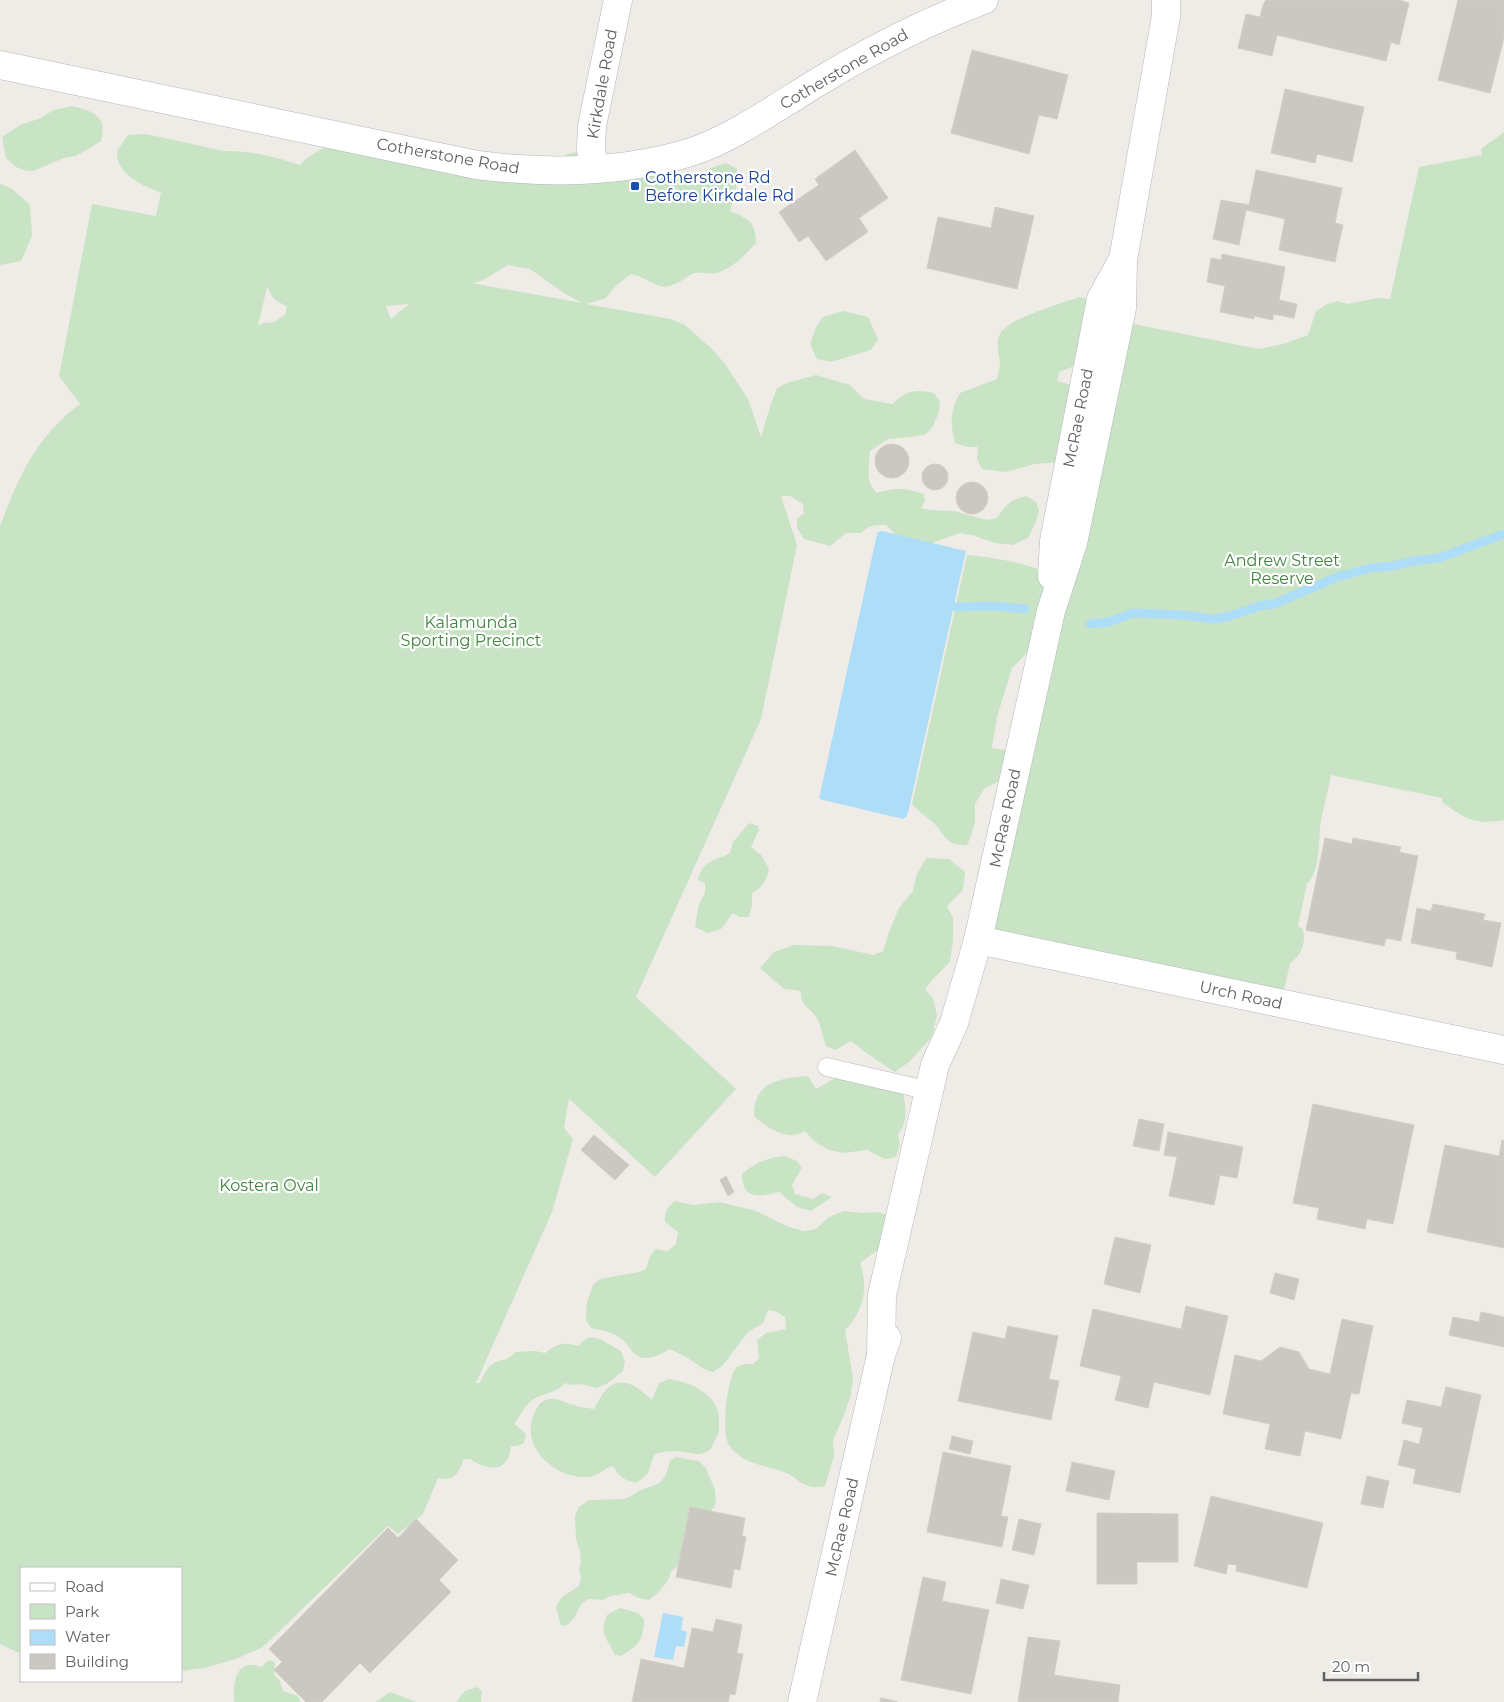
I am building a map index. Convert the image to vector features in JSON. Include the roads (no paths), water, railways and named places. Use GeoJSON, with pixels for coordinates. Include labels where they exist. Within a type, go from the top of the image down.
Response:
{"type":"FeatureCollection","features":[{"type":"Feature","properties":{"kind":"street","name":"Kirkdale Road"},"geometry":{"type":"LineString","coordinates":[[594,168],[591,149],[592,126],[618,0]]}},
{"type":"Feature","properties":{"kind":"street","name":"Cotherstone Road"},"geometry":{"type":"LineString","coordinates":[[0,65],[477,165],[539,171],[594,168],[653,161],[692,152],[728,136],[860,56],[931,21],[984,0]]}},
{"type":"Feature","properties":{"kind":"street","name":"McRae Road"},"geometry":{"type":"LineString","coordinates":[[881,1354],[882,1295],[935,1065],[954,1023],[978,940],[1051,611],[1073,543],[1122,308],[1123,260],[1166,16],[1166,0]]}},
{"type":"Feature","properties":{"kind":"street","name":"Urch Road"},"geometry":{"type":"LineString","coordinates":[[978,940],[1504,1050]]}},
{"type":"Feature","properties":{"kind":"street","name":"McRae Road"},"geometry":{"type":"LineString","coordinates":[[803,1701],[881,1354],[901,1300],[953,1073],[954,1023]]}},
{"type":"Feature","properties":{"kind":"lane"},"geometry":{"type":"LineString","coordinates":[[827,1067],[930,1091]]}},
{"type":"Feature","properties":{"kind":"water"},"geometry":{"type":"Polygon","coordinates":[[[882,531],[966,551],[908,813],[903,819],[819,799],[877,534],[882,531]]]}},
{"type":"Feature","properties":{"kind":"water"},"geometry":{"type":"Polygon","coordinates":[[[663,1613],[683,1617],[681,1630],[687,1632],[684,1647],[676,1646],[673,1660],[654,1657],[663,1613]]]}},
{"type":"Feature","properties":{"kind":"waterway"},"geometry":{"type":"LineString","coordinates":[[1090,624],[1109,622],[1133,613],[1183,615],[1213,619],[1227,617],[1263,605],[1274,604],[1337,577],[1371,568],[1439,558],[1504,534]]}},
{"type":"Feature","properties":{"kind":"waterway"},"geometry":{"type":"LineString","coordinates":[[956,607],[995,606],[1025,609]]}},
{"type":"Feature","properties":{"kind":"place","name":"Cotherstone Rd Before Kirkdale Rd"},"geometry":{"type":"Point","coordinates":[635,186]}},
{"type":"Feature","properties":{"kind":"park label","name":"Andrew Street Reserve"},"geometry":{"type":"Point","coordinates":[1282,569]}},
{"type":"Feature","properties":{"kind":"park label","name":"Kalamunda Sporting Precinct"},"geometry":{"type":"Point","coordinates":[471,631]}},
{"type":"Feature","properties":{"kind":"park label","name":"Kostera Oval"},"geometry":{"type":"Point","coordinates":[269,1185]}}]}
